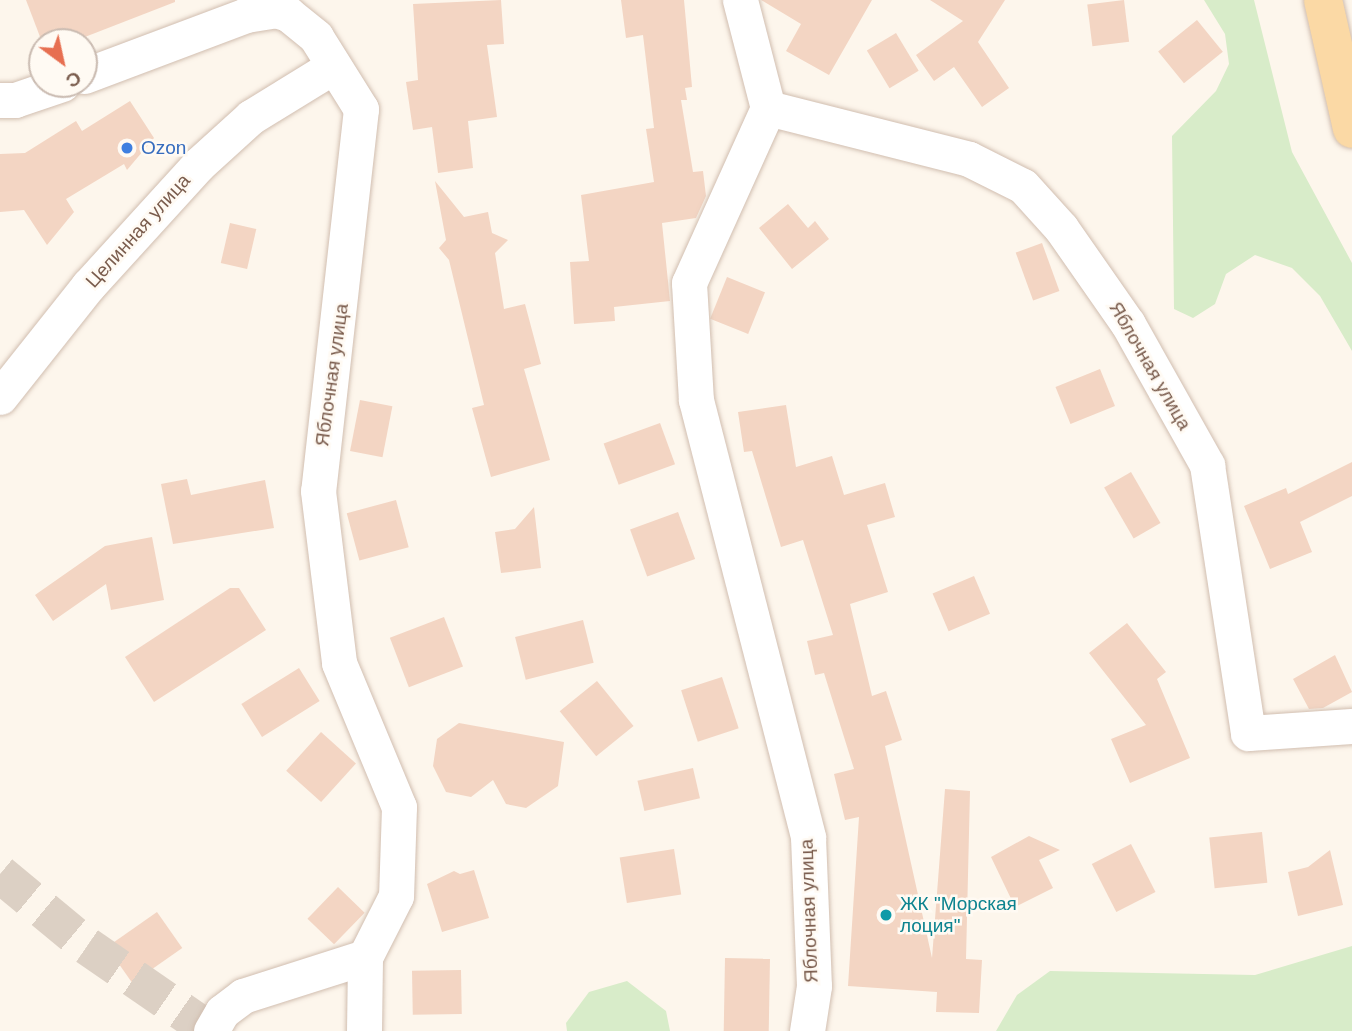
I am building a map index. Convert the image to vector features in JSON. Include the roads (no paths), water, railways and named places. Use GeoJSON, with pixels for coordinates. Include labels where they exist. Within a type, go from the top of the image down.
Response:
{"type":"FeatureCollection","features":[{"type":"Feature","properties":{"kind":"main road"},"geometry":{"type":"LineString","coordinates":[[1323,0],[1352,130]]}},
{"type":"Feature","properties":{"kind":"street"},"geometry":{"type":"LineString","coordinates":[[740,0],[768,108]]}},
{"type":"Feature","properties":{"kind":"street","name":"Яблочная улица"},"geometry":{"type":"LineString","coordinates":[[98,71],[246,15],[276,10],[308,30],[360,109],[318,491],[339,663],[399,807],[396,896],[365,957],[364,1031]]}},
{"type":"Feature","properties":{"kind":"street","name":"Целинная улица"},"geometry":{"type":"LineString","coordinates":[[0,397],[88,286],[198,165],[251,117],[334,66]]}},
{"type":"Feature","properties":{"kind":"street"},"geometry":{"type":"LineString","coordinates":[[0,100],[15,100],[28,96]]}},
{"type":"Feature","properties":{"kind":"street","name":"Яблочная улица"},"geometry":{"type":"LineString","coordinates":[[807,1031],[814,986],[808,837],[695,400],[689,283],[768,108],[849,125],[969,159],[1023,186],[1061,228],[1128,324],[1207,465],[1248,733],[1352,726]]}},
{"type":"Feature","properties":{"kind":"street"},"geometry":{"type":"LineString","coordinates":[[211,1031],[222,1012],[243,996],[365,957]]}},
{"type":"Feature","properties":{"kind":"tunnel"},"geometry":{"type":"LineString","coordinates":[[0,874],[87,946],[210,1031]]}},
{"type":"Feature","properties":{"kind":"place","name":"Ozon"},"geometry":{"type":"Point","coordinates":[127,148]}},
{"type":"Feature","properties":{"kind":"place","name":"ЖК \"Морская лоция\""},"geometry":{"type":"Point","coordinates":[886,915]}}]}
